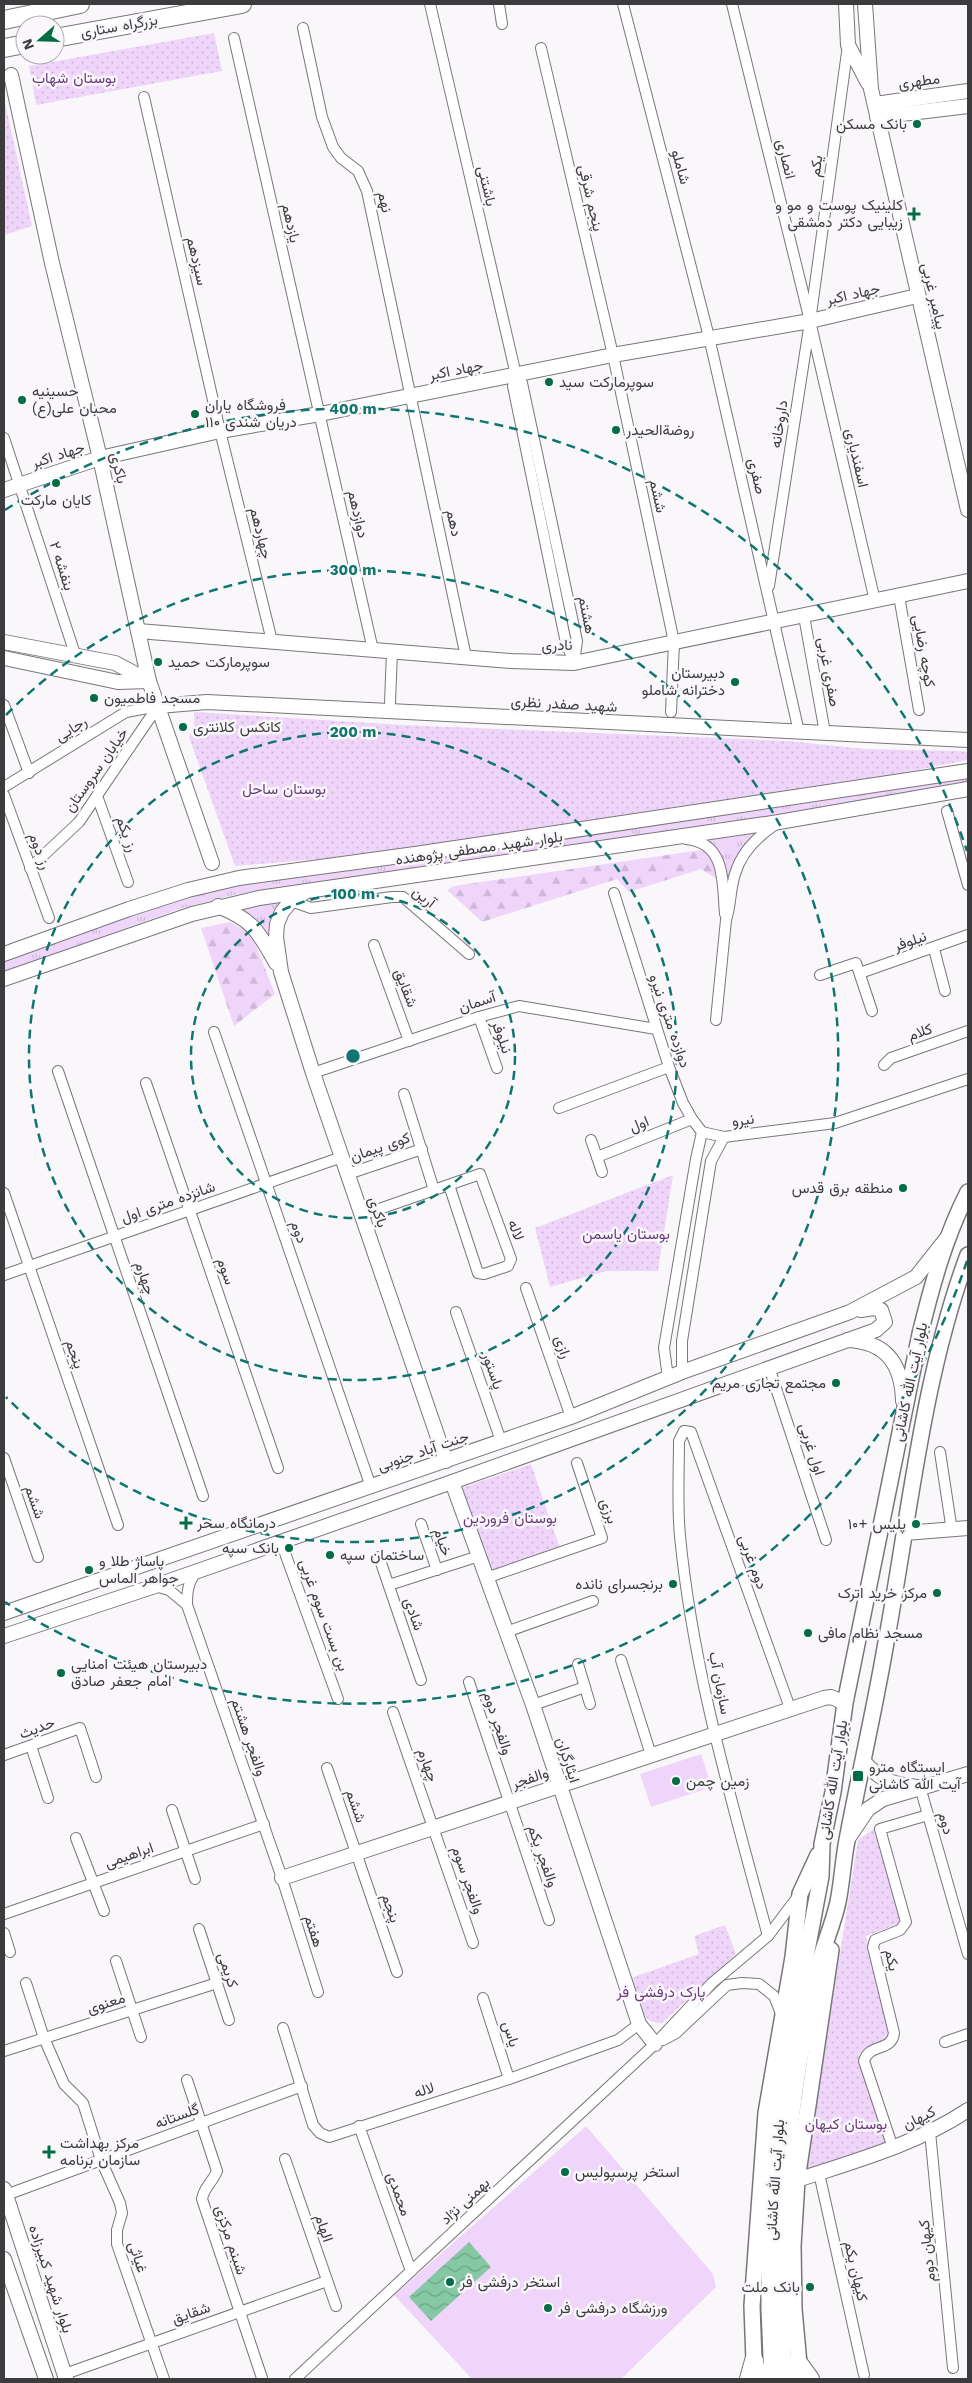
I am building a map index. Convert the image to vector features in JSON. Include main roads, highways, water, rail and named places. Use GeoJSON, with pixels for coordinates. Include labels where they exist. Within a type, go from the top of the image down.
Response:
{"type":"FeatureCollection","features":[{"type":"Feature","properties":{"kind":"highway","name":"بزرگراه ستاری"},"geometry":{"type":"LineString","coordinates":[[4,20],[80,4]]}},
{"type":"Feature","properties":{"kind":"highway","name":"بزرگراه ستاری"},"geometry":{"type":"LineString","coordinates":[[65,36],[242,4]]}},
{"type":"Feature","properties":{"kind":"highway"},"geometry":{"type":"LineString","coordinates":[[749,2379],[754,2362]]}},
{"type":"Feature","properties":{"kind":"highway"},"geometry":{"type":"LineString","coordinates":[[797,2372],[810,2379]]}},
{"type":"Feature","properties":{"kind":"main road","name":"بلوار آیت الله کاشانی"},"geometry":{"type":"LineString","coordinates":[[785,2379],[775,2309],[771,2204],[779,2117],[792,2031],[821,1876],[822,1844],[833,1792],[845,1703],[899,1435],[934,1276],[948,1236],[968,1192]]}},
{"type":"Feature","properties":{"kind":"main road","name":"بلوار آیت الله کاشانی"},"geometry":{"type":"LineString","coordinates":[[772,2379],[775,2309],[793,2111],[818,1966],[838,1903],[847,1841],[864,1762],[919,1449],[964,1280],[968,1255]]}},
{"type":"Feature","properties":{"kind":"main road"},"geometry":{"type":"LineString","coordinates":[[762,2379],[754,2362],[752,2306],[757,2260],[760,2177],[766,2113],[793,1957],[800,1894],[822,1844]]}},
{"type":"Feature","properties":{"kind":"main road"},"geometry":{"type":"LineString","coordinates":[[797,2372],[794,2246],[797,2180],[838,1903]]}},
{"type":"Feature","properties":{"kind":"water","name":"استخر درفشی فر"},"geometry":{"type":"Polygon","coordinates":[[[469,2242],[491,2267],[431,2321],[409,2297],[469,2242]]]}},
{"type":"Feature","properties":{"kind":"place","name":"بانک مسکن"},"geometry":{"type":"Point","coordinates":[917,124]}},
{"type":"Feature","properties":{"kind":"place","name":"کلینیک پوست و مو و زیبایی دکتر دمشقی"},"geometry":{"type":"Point","coordinates":[914,214]}},
{"type":"Feature","properties":{"kind":"place","name":"سوپرمارکت سید"},"geometry":{"type":"Point","coordinates":[549,382]}},
{"type":"Feature","properties":{"kind":"place","name":"حسینیه محبان علی(ع)"},"geometry":{"type":"Point","coordinates":[22,400]}},
{"type":"Feature","properties":{"kind":"place","name":"فروشگاه یاران دریان شندی ۱۱۰"},"geometry":{"type":"Point","coordinates":[195,414]}},
{"type":"Feature","properties":{"kind":"place","name":"روضةالحیدر"},"geometry":{"type":"Point","coordinates":[616,430]}},
{"type":"Feature","properties":{"kind":"place","name":"کایان مارکت"},"geometry":{"type":"Point","coordinates":[56,483]}},
{"type":"Feature","properties":{"kind":"place","name":"سوپرمارکت حمید"},"geometry":{"type":"Point","coordinates":[158,662]}},
{"type":"Feature","properties":{"kind":"place","name":"دبیرستان دخترانه شاملو"},"geometry":{"type":"Point","coordinates":[735,682]}},
{"type":"Feature","properties":{"kind":"place","name":"مسجد فاطمیون"},"geometry":{"type":"Point","coordinates":[94,698]}},
{"type":"Feature","properties":{"kind":"place","name":"کانکس کلانتری"},"geometry":{"type":"Point","coordinates":[183,727]}},
{"type":"Feature","properties":{"kind":"place","name":"منطقه برق قدس"},"geometry":{"type":"Point","coordinates":[903,1188]}},
{"type":"Feature","properties":{"kind":"place","name":"مجتمع تجاری مریم"},"geometry":{"type":"Point","coordinates":[836,1383]}},
{"type":"Feature","properties":{"kind":"place","name":"درمانگاه سحر"},"geometry":{"type":"Point","coordinates":[186,1523]}},
{"type":"Feature","properties":{"kind":"place","name":"پلیس +۱۰"},"geometry":{"type":"Point","coordinates":[916,1524]}},
{"type":"Feature","properties":{"kind":"place","name":"بانک سپه"},"geometry":{"type":"Point","coordinates":[289,1548]}},
{"type":"Feature","properties":{"kind":"place","name":"ساختمان سپه"},"geometry":{"type":"Point","coordinates":[330,1555]}},
{"type":"Feature","properties":{"kind":"place","name":"پاساژ طلا و جواهر الماس"},"geometry":{"type":"Point","coordinates":[89,1570]}},
{"type":"Feature","properties":{"kind":"place","name":"برنجسرای نانده"},"geometry":{"type":"Point","coordinates":[673,1584]}},
{"type":"Feature","properties":{"kind":"place","name":"مرکز خرید اترک"},"geometry":{"type":"Point","coordinates":[937,1593]}},
{"type":"Feature","properties":{"kind":"place","name":"مسجد نظام مافی"},"geometry":{"type":"Point","coordinates":[808,1633]}},
{"type":"Feature","properties":{"kind":"place","name":"دبیرستان هیئت امنایی امام جعفر صادق"},"geometry":{"type":"Point","coordinates":[61,1673]}},
{"type":"Feature","properties":{"kind":"place","name":"ایستگاه مترو آیت الله کاشانی"},"geometry":{"type":"Point","coordinates":[858,1776]}},
{"type":"Feature","properties":{"kind":"place","name":"زمین چمن"},"geometry":{"type":"Point","coordinates":[676,1781]}},
{"type":"Feature","properties":{"kind":"place","name":"مرکز بهداشت سازمان برنامه"},"geometry":{"type":"Point","coordinates":[49,2152]}},
{"type":"Feature","properties":{"kind":"place","name":"استخر پرسپولیس"},"geometry":{"type":"Point","coordinates":[565,2172]}},
{"type":"Feature","properties":{"kind":"place","name":"استخر درفشی فر"},"geometry":{"type":"Point","coordinates":[450,2282]}},
{"type":"Feature","properties":{"kind":"place","name":"بانک ملت"},"geometry":{"type":"Point","coordinates":[810,2287]}},
{"type":"Feature","properties":{"kind":"place","name":"ورزشگاه درفشی فر"},"geometry":{"type":"Point","coordinates":[548,2308]}},
{"type":"Feature","properties":{"kind":"park label","name":"بوستان شهاب"},"geometry":{"type":"Point","coordinates":[74,78]}},
{"type":"Feature","properties":{"kind":"park label","name":"بوستان ساحل"},"geometry":{"type":"Point","coordinates":[284,789]}},
{"type":"Feature","properties":{"kind":"park label","name":"بوستان یاسمن"},"geometry":{"type":"Point","coordinates":[626,1234]}},
{"type":"Feature","properties":{"kind":"park label","name":"بوستان فروردین"},"geometry":{"type":"Point","coordinates":[510,1518]}},
{"type":"Feature","properties":{"kind":"park label","name":"پارک درفشی فر"},"geometry":{"type":"Point","coordinates":[661,1992]}},
{"type":"Feature","properties":{"kind":"park label","name":"بوستان کیهان"},"geometry":{"type":"Point","coordinates":[846,2124]}}]}
